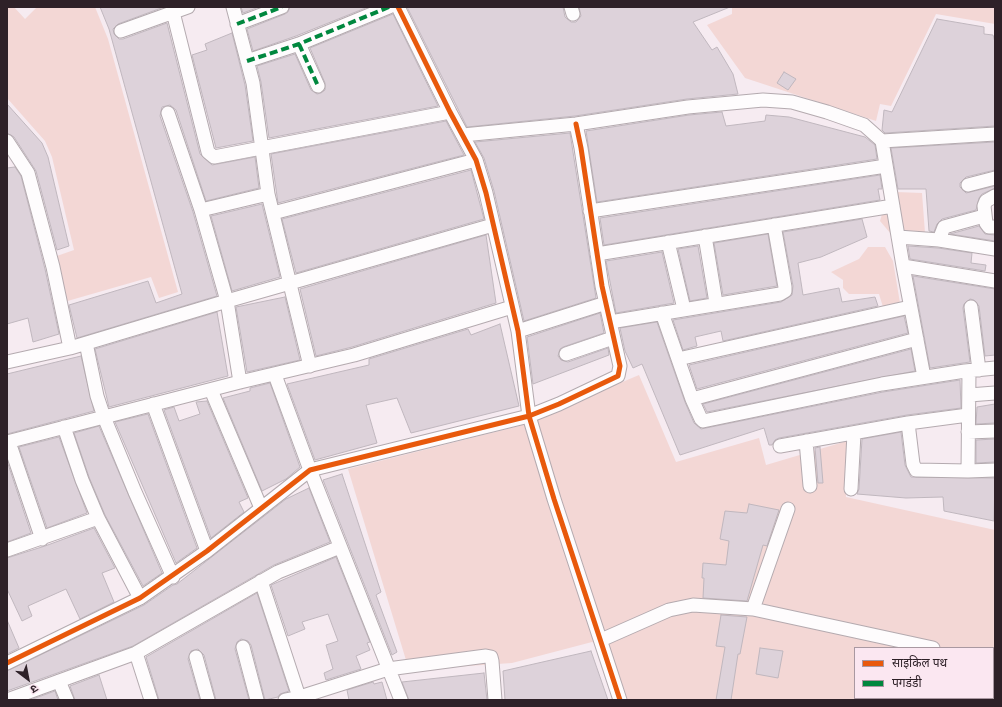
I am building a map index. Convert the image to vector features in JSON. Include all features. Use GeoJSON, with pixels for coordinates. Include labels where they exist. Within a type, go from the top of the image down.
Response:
{"type":"FeatureCollection","features":[{"type":"Feature","properties":{"kind":"street"},"geometry":{"type":"LineString","coordinates":[[121,31],[188,7]]}},
{"type":"Feature","properties":{"kind":"street"},"geometry":{"type":"LineString","coordinates":[[233,7],[256,101],[268,194],[310,366]]}},
{"type":"Feature","properties":{"kind":"street"},"geometry":{"type":"LineString","coordinates":[[237,24],[282,7]]}},
{"type":"Feature","properties":{"kind":"street"},"geometry":{"type":"LineString","coordinates":[[247,61],[299,44],[388,7]]}},
{"type":"Feature","properties":{"kind":"street"},"geometry":{"type":"LineString","coordinates":[[398,7],[450,112],[476,160],[518,331],[529,416],[554,499],[620,700]]}},
{"type":"Feature","properties":{"kind":"street"},"geometry":{"type":"LineString","coordinates":[[172,12],[208,152],[211,156],[218,157],[261,147],[450,112]]}},
{"type":"Feature","properties":{"kind":"street"},"geometry":{"type":"LineString","coordinates":[[299,44],[318,86]]}},
{"type":"Feature","properties":{"kind":"street"},"geometry":{"type":"LineString","coordinates":[[463,136],[576,124],[688,107],[777,101],[792,102],[864,125],[882,141],[910,307],[924,377]]}},
{"type":"Feature","properties":{"kind":"street"},"geometry":{"type":"LineString","coordinates":[[168,113],[201,210],[227,302],[240,382]]}},
{"type":"Feature","properties":{"kind":"street"},"geometry":{"type":"LineString","coordinates":[[7,663],[140,598],[173,577],[310,470],[529,416],[559,404],[618,376],[620,366],[596,254],[581,148],[576,124]]}},
{"type":"Feature","properties":{"kind":"street"},"geometry":{"type":"LineString","coordinates":[[882,141],[995,134]]}},
{"type":"Feature","properties":{"kind":"street"},"geometry":{"type":"LineString","coordinates":[[7,141],[28,173],[53,267],[70,348]]}},
{"type":"Feature","properties":{"kind":"street"},"geometry":{"type":"LineString","coordinates":[[273,213],[476,160]]}},
{"type":"Feature","properties":{"kind":"street"},"geometry":{"type":"LineString","coordinates":[[590,211],[886,166]]}},
{"type":"Feature","properties":{"kind":"street"},"geometry":{"type":"LineString","coordinates":[[968,185],[995,178]]}},
{"type":"Feature","properties":{"kind":"street"},"geometry":{"type":"LineString","coordinates":[[201,210],[268,194]]}},
{"type":"Feature","properties":{"kind":"street"},"geometry":{"type":"LineString","coordinates":[[995,196],[984,203],[984,216],[987,226],[995,226]]}},
{"type":"Feature","properties":{"kind":"street"},"geometry":{"type":"LineString","coordinates":[[596,254],[893,206]]}},
{"type":"Feature","properties":{"kind":"street"},"geometry":{"type":"LineString","coordinates":[[939,240],[944,227],[984,216]]}},
{"type":"Feature","properties":{"kind":"street"},"geometry":{"type":"LineString","coordinates":[[7,362],[70,348],[493,225]]}},
{"type":"Feature","properties":{"kind":"street"},"geometry":{"type":"LineString","coordinates":[[610,322],[716,303],[780,294],[785,291],[774,225]]}},
{"type":"Feature","properties":{"kind":"street"},"geometry":{"type":"LineString","coordinates":[[705,236],[716,303]]}},
{"type":"Feature","properties":{"kind":"street"},"geometry":{"type":"LineString","coordinates":[[898,237],[939,240],[995,248]]}},
{"type":"Feature","properties":{"kind":"street"},"geometry":{"type":"LineString","coordinates":[[668,242],[684,309]]}},
{"type":"Feature","properties":{"kind":"street"},"geometry":{"type":"LineString","coordinates":[[903,266],[995,281]]}},
{"type":"Feature","properties":{"kind":"street"},"geometry":{"type":"LineString","coordinates":[[518,331],[606,303]]}},
{"type":"Feature","properties":{"kind":"street"},"geometry":{"type":"LineString","coordinates":[[42,539],[8,442],[240,382],[275,375],[354,355],[512,307]]}},
{"type":"Feature","properties":{"kind":"street"},"geometry":{"type":"LineString","coordinates":[[678,359],[910,307]]}},
{"type":"Feature","properties":{"kind":"street"},"geometry":{"type":"LineString","coordinates":[[968,471],[969,395],[974,370],[971,307]]}},
{"type":"Feature","properties":{"kind":"street"},"geometry":{"type":"LineString","coordinates":[[662,313],[692,399],[701,419],[706,421],[843,392],[924,377],[995,368]]}},
{"type":"Feature","properties":{"kind":"street"},"geometry":{"type":"LineString","coordinates":[[566,354],[613,338]]}},
{"type":"Feature","properties":{"kind":"street"},"geometry":{"type":"LineString","coordinates":[[692,399],[917,339]]}},
{"type":"Feature","properties":{"kind":"street"},"geometry":{"type":"LineString","coordinates":[[86,343],[104,417],[135,492],[173,577]]}},
{"type":"Feature","properties":{"kind":"street"},"geometry":{"type":"LineString","coordinates":[[275,375],[310,470],[401,700]]}},
{"type":"Feature","properties":{"kind":"street"},"geometry":{"type":"LineString","coordinates":[[211,390],[261,508]]}},
{"type":"Feature","properties":{"kind":"street"},"geometry":{"type":"LineString","coordinates":[[969,395],[995,393]]}},
{"type":"Feature","properties":{"kind":"street"},"geometry":{"type":"LineString","coordinates":[[153,404],[207,551]]}},
{"type":"Feature","properties":{"kind":"street"},"geometry":{"type":"LineString","coordinates":[[780,446],[854,434],[908,423],[968,415]]}},
{"type":"Feature","properties":{"kind":"street"},"geometry":{"type":"LineString","coordinates":[[908,423],[913,464],[916,470],[995,470]]}},
{"type":"Feature","properties":{"kind":"street"},"geometry":{"type":"LineString","coordinates":[[64,427],[82,480],[98,518],[140,598]]}},
{"type":"Feature","properties":{"kind":"street"},"geometry":{"type":"LineString","coordinates":[[968,432],[995,431]]}},
{"type":"Feature","properties":{"kind":"street"},"geometry":{"type":"LineString","coordinates":[[851,489],[854,434]]}},
{"type":"Feature","properties":{"kind":"street"},"geometry":{"type":"LineString","coordinates":[[806,441],[810,486]]}},
{"type":"Feature","properties":{"kind":"street"},"geometry":{"type":"LineString","coordinates":[[753,610],[788,509]]}},
{"type":"Feature","properties":{"kind":"street"},"geometry":{"type":"LineString","coordinates":[[7,550],[42,539],[98,518]]}},
{"type":"Feature","properties":{"kind":"street"},"geometry":{"type":"LineString","coordinates":[[7,700],[136,654],[278,572],[340,547]]}},
{"type":"Feature","properties":{"kind":"street"},"geometry":{"type":"LineString","coordinates":[[261,581],[300,699]]}},
{"type":"Feature","properties":{"kind":"street"},"geometry":{"type":"LineString","coordinates":[[601,640],[638,622],[682,606],[753,610],[928,647]]}},
{"type":"Feature","properties":{"kind":"street"},"geometry":{"type":"LineString","coordinates":[[243,647],[257,700]]}},
{"type":"Feature","properties":{"kind":"street"},"geometry":{"type":"LineString","coordinates":[[136,654],[151,700]]}},
{"type":"Feature","properties":{"kind":"street"},"geometry":{"type":"LineString","coordinates":[[285,700],[300,699],[388,669],[489,656],[492,661],[495,700]]}},
{"type":"Feature","properties":{"kind":"street"},"geometry":{"type":"LineString","coordinates":[[196,657],[208,700]]}},
{"type":"Feature","properties":{"kind":"street"},"geometry":{"type":"LineString","coordinates":[[59,681],[67,700]]}},
{"type":"Feature","properties":{"kind":"shaded area"},"geometry":{"type":"Polygon","coordinates":[[[7,7],[14,7],[25,19],[37,7],[95,7],[108,39],[178,292],[159,298],[151,277],[64,302],[54,257],[74,250],[52,157],[45,141],[7,98],[7,7]]]}},
{"type":"Feature","properties":{"kind":"shaded area"},"geometry":{"type":"Polygon","coordinates":[[[732,7],[995,7],[995,24],[936,14],[891,106],[880,104],[876,121],[745,78],[707,25],[732,14],[732,7]]]}},
{"type":"Feature","properties":{"kind":"shaded area"},"geometry":{"type":"Polygon","coordinates":[[[896,192],[922,193],[925,233],[891,234],[880,221],[886,201],[896,192]]]}},
{"type":"Feature","properties":{"kind":"shaded area"},"geometry":{"type":"Polygon","coordinates":[[[868,247],[885,247],[893,261],[900,303],[883,307],[879,294],[849,294],[843,288],[843,280],[831,272],[859,259],[868,247]]]}},
{"type":"Feature","properties":{"kind":"shaded area"},"geometry":{"type":"Polygon","coordinates":[[[639,375],[676,462],[759,438],[766,465],[847,441],[846,497],[995,530],[995,700],[627,700],[610,648],[592,642],[512,663],[409,670],[348,469],[519,426],[639,375]]]}},
{"type":"Feature","properties":{"kind":"building"},"geometry":{"type":"Polygon","coordinates":[[[100,7],[164,7],[118,24],[113,29],[114,34],[119,39],[123,39],[167,23],[200,154],[212,165],[255,157],[259,188],[206,201],[176,110],[170,105],[162,107],[160,116],[193,212],[217,296],[77,338],[69,305],[148,281],[156,303],[182,294],[109,29],[100,7]]]}},
{"type":"Feature","properties":{"kind":"building"},"geometry":{"type":"Polygon","coordinates":[[[241,7],[259,7],[243,13],[241,7]]]}},
{"type":"Feature","properties":{"kind":"building"},"geometry":{"type":"Polygon","coordinates":[[[290,7],[368,7],[296,36],[253,51],[247,29],[285,14],[288,12],[290,7]]]}},
{"type":"Feature","properties":{"kind":"building"},"geometry":{"type":"Polygon","coordinates":[[[407,7],[563,7],[565,17],[571,22],[576,22],[581,16],[579,7],[730,7],[693,22],[712,50],[717,47],[733,74],[738,94],[687,99],[575,116],[467,127],[407,7]]]}},
{"type":"Feature","properties":{"kind":"building"},"geometry":{"type":"Polygon","coordinates":[[[393,14],[438,106],[269,138],[261,82],[257,66],[295,54],[311,90],[317,94],[321,93],[325,90],[325,83],[310,48],[393,14]]]}},
{"type":"Feature","properties":{"kind":"building"},"geometry":{"type":"Polygon","coordinates":[[[937,19],[984,27],[984,34],[993,35],[995,42],[995,126],[885,133],[882,130],[884,110],[892,112],[937,19]]]}},
{"type":"Feature","properties":{"kind":"building"},"geometry":{"type":"Polygon","coordinates":[[[232,33],[245,85],[253,141],[216,148],[192,55],[207,50],[205,44],[232,33]]]}},
{"type":"Feature","properties":{"kind":"building"},"geometry":{"type":"Polygon","coordinates":[[[784,72],[796,79],[788,90],[777,83],[784,72]]]}},
{"type":"Feature","properties":{"kind":"building"},"geometry":{"type":"Polygon","coordinates":[[[7,104],[42,143],[48,157],[69,246],[57,250],[36,171],[14,137],[7,133],[7,104]]]}},
{"type":"Feature","properties":{"kind":"building"},"geometry":{"type":"Polygon","coordinates":[[[722,112],[726,126],[765,121],[766,115],[789,117],[865,137],[875,145],[877,159],[597,202],[586,131],[689,115],[722,112]]]}},
{"type":"Feature","properties":{"kind":"building"},"geometry":{"type":"Polygon","coordinates":[[[446,121],[464,155],[278,203],[271,154],[446,121]]]}},
{"type":"Feature","properties":{"kind":"building"},"geometry":{"type":"Polygon","coordinates":[[[570,133],[596,298],[524,321],[494,191],[484,158],[475,142],[570,133]]]}},
{"type":"Feature","properties":{"kind":"building"},"geometry":{"type":"Polygon","coordinates":[[[995,142],[995,170],[966,177],[960,183],[960,187],[966,193],[995,186],[995,188],[982,194],[979,198],[976,210],[942,219],[937,224],[934,232],[929,231],[926,189],[898,189],[891,148],[995,142]]]}},
{"type":"Feature","properties":{"kind":"building"},"geometry":{"type":"Polygon","coordinates":[[[15,167],[21,176],[45,269],[59,334],[33,342],[28,318],[7,324],[7,168],[15,167]]]}},
{"type":"Feature","properties":{"kind":"building"},"geometry":{"type":"Polygon","coordinates":[[[471,170],[484,219],[296,273],[282,219],[471,170]]]}},
{"type":"Feature","properties":{"kind":"building"},"geometry":{"type":"Polygon","coordinates":[[[880,175],[882,189],[878,189],[880,200],[604,245],[600,218],[880,175]]]}},
{"type":"Feature","properties":{"kind":"building"},"geometry":{"type":"Polygon","coordinates":[[[262,204],[280,277],[232,291],[211,216],[262,204]]]}},
{"type":"Feature","properties":{"kind":"building"},"geometry":{"type":"Polygon","coordinates":[[[862,219],[867,237],[821,257],[798,263],[803,295],[839,288],[842,302],[875,297],[878,306],[723,341],[721,331],[695,337],[697,346],[683,350],[673,320],[781,302],[792,295],[793,286],[783,232],[862,219]]]}},
{"type":"Feature","properties":{"kind":"building"},"geometry":{"type":"Polygon","coordinates":[[[979,226],[985,234],[995,235],[995,241],[950,234],[979,226]]]}},
{"type":"Feature","properties":{"kind":"building"},"geometry":{"type":"Polygon","coordinates":[[[768,234],[777,286],[723,295],[714,243],[768,234]]]}},
{"type":"Feature","properties":{"kind":"building"},"geometry":{"type":"Polygon","coordinates":[[[486,235],[496,303],[352,347],[316,356],[300,289],[486,235]]]}},
{"type":"Feature","properties":{"kind":"building"},"geometry":{"type":"Polygon","coordinates":[[[698,246],[707,298],[690,301],[678,249],[698,246]]]}},
{"type":"Feature","properties":{"kind":"building"},"geometry":{"type":"Polygon","coordinates":[[[908,246],[938,248],[972,253],[971,263],[986,265],[985,271],[910,259],[908,246]]]}},
{"type":"Feature","properties":{"kind":"building"},"geometry":{"type":"Polygon","coordinates":[[[662,252],[674,303],[616,313],[606,261],[662,252]]]}},
{"type":"Feature","properties":{"kind":"building"},"geometry":{"type":"Polygon","coordinates":[[[913,276],[995,289],[995,355],[985,356],[979,306],[974,300],[970,299],[964,304],[963,308],[970,362],[930,368],[913,276]]]}},
{"type":"Feature","properties":{"kind":"building"},"geometry":{"type":"Polygon","coordinates":[[[285,297],[300,360],[247,372],[236,307],[285,297]]]}},
{"type":"Feature","properties":{"kind":"building"},"geometry":{"type":"Polygon","coordinates":[[[217,312],[228,376],[109,407],[95,349],[217,312]]]}},
{"type":"Feature","properties":{"kind":"building"},"geometry":{"type":"Polygon","coordinates":[[[600,313],[604,333],[563,347],[560,349],[558,356],[561,360],[568,362],[608,348],[609,355],[533,384],[527,337],[600,313]]]}},
{"type":"Feature","properties":{"kind":"building"},"geometry":{"type":"Polygon","coordinates":[[[904,316],[908,333],[697,389],[689,365],[904,316]]]}},
{"type":"Feature","properties":{"kind":"building"},"geometry":{"type":"Polygon","coordinates":[[[657,322],[685,402],[694,423],[701,429],[883,392],[960,380],[961,408],[907,415],[779,438],[775,440],[772,445],[769,445],[764,428],[680,455],[642,364],[633,368],[625,351],[620,328],[657,322]]]}},
{"type":"Feature","properties":{"kind":"building"},"geometry":{"type":"Polygon","coordinates":[[[500,324],[519,406],[411,433],[397,398],[366,405],[377,443],[315,460],[287,384],[369,365],[369,359],[468,329],[471,335],[500,324]]]}},
{"type":"Feature","properties":{"kind":"building"},"geometry":{"type":"Polygon","coordinates":[[[911,349],[915,371],[707,412],[703,404],[911,349]]]}},
{"type":"Feature","properties":{"kind":"building"},"geometry":{"type":"Polygon","coordinates":[[[81,356],[94,411],[7,434],[7,374],[81,356]]]}},
{"type":"Feature","properties":{"kind":"building"},"geometry":{"type":"Polygon","coordinates":[[[270,383],[300,467],[286,479],[262,491],[223,398],[250,391],[250,388],[270,383]]]}},
{"type":"Feature","properties":{"kind":"building"},"geometry":{"type":"Polygon","coordinates":[[[207,401],[248,498],[239,502],[244,512],[211,538],[164,410],[174,407],[179,421],[200,414],[196,402],[207,401]]]}},
{"type":"Feature","properties":{"kind":"building"},"geometry":{"type":"Polygon","coordinates":[[[995,404],[995,423],[976,424],[977,407],[995,404]]]}},
{"type":"Feature","properties":{"kind":"building"},"geometry":{"type":"Polygon","coordinates":[[[148,414],[197,548],[176,563],[115,422],[148,414]]]}},
{"type":"Feature","properties":{"kind":"building"},"geometry":{"type":"Polygon","coordinates":[[[99,426],[162,573],[143,586],[105,515],[89,477],[74,433],[99,426]]]}},
{"type":"Feature","properties":{"kind":"building"},"geometry":{"type":"Polygon","coordinates":[[[901,432],[905,465],[911,477],[995,478],[994,521],[944,511],[943,497],[906,498],[857,494],[859,489],[862,439],[901,432]]]}},
{"type":"Feature","properties":{"kind":"building"},"geometry":{"type":"Polygon","coordinates":[[[59,437],[87,513],[47,528],[19,447],[59,437]]]}},
{"type":"Feature","properties":{"kind":"building"},"geometry":{"type":"Polygon","coordinates":[[[995,439],[995,462],[976,463],[976,440],[995,439]]]}},
{"type":"Feature","properties":{"kind":"building"},"geometry":{"type":"Polygon","coordinates":[[[820,447],[823,483],[818,483],[815,448],[820,447]]]}},
{"type":"Feature","properties":{"kind":"building"},"geometry":{"type":"Polygon","coordinates":[[[7,461],[31,533],[7,542],[7,461]]]}},
{"type":"Feature","properties":{"kind":"building"},"geometry":{"type":"Polygon","coordinates":[[[342,474],[381,592],[376,595],[397,652],[392,655],[323,480],[342,474]]]}},
{"type":"Feature","properties":{"kind":"building"},"geometry":{"type":"Polygon","coordinates":[[[309,488],[330,542],[274,565],[133,646],[7,691],[7,671],[144,605],[173,585],[177,584],[286,499],[309,488]]]}},
{"type":"Feature","properties":{"kind":"building"},"geometry":{"type":"Polygon","coordinates":[[[749,504],[779,510],[767,546],[763,545],[747,601],[703,598],[703,563],[726,565],[729,541],[720,539],[725,511],[747,513],[749,504]]]}},
{"type":"Feature","properties":{"kind":"building"},"geometry":{"type":"Polygon","coordinates":[[[94,528],[115,568],[102,573],[114,602],[80,619],[66,589],[28,606],[32,616],[22,621],[7,589],[7,558],[94,528]]]}},
{"type":"Feature","properties":{"kind":"building"},"geometry":{"type":"Polygon","coordinates":[[[336,557],[370,642],[367,643],[370,650],[356,656],[361,669],[326,680],[324,673],[333,669],[326,645],[338,641],[328,614],[302,622],[305,629],[288,636],[271,585],[336,557]]]}},
{"type":"Feature","properties":{"kind":"building"},"geometry":{"type":"Polygon","coordinates":[[[257,593],[289,691],[280,694],[278,697],[265,700],[251,645],[248,641],[241,639],[237,642],[235,649],[249,700],[216,700],[204,655],[198,649],[191,651],[188,659],[200,700],[159,700],[146,657],[257,593]]]}},
{"type":"Feature","properties":{"kind":"building"},"geometry":{"type":"Polygon","coordinates":[[[721,615],[747,617],[740,654],[738,654],[731,700],[716,700],[725,647],[716,646],[721,615]]]}},
{"type":"Feature","properties":{"kind":"building"},"geometry":{"type":"Polygon","coordinates":[[[7,620],[19,648],[7,654],[7,620]]]}},
{"type":"Feature","properties":{"kind":"building"},"geometry":{"type":"Polygon","coordinates":[[[760,648],[783,651],[778,678],[756,674],[760,648]]]}},
{"type":"Feature","properties":{"kind":"building"},"geometry":{"type":"Polygon","coordinates":[[[591,651],[608,700],[505,700],[503,671],[591,651]]]}},
{"type":"Feature","properties":{"kind":"building"},"geometry":{"type":"Polygon","coordinates":[[[484,673],[487,700],[409,700],[402,682],[484,673]]]}},
{"type":"Feature","properties":{"kind":"building"},"geometry":{"type":"Polygon","coordinates":[[[99,675],[107,700],[75,700],[70,686],[99,675]]]}},
{"type":"Feature","properties":{"kind":"building"},"geometry":{"type":"Polygon","coordinates":[[[373,682],[374,684],[382,682],[387,700],[349,700],[347,690],[373,682]]]}},
{"type":"Feature","properties":{"kind":"building"},"geometry":{"type":"Polygon","coordinates":[[[55,691],[58,700],[30,700],[55,691]]]}},
{"type":"Feature","properties":{"kind":"marked path"},"geometry":{"type":"LineString","coordinates":[[237,24],[282,7]]}},
{"type":"Feature","properties":{"kind":"marked path"},"geometry":{"type":"LineString","coordinates":[[247,61],[299,44],[389,7]]}},
{"type":"Feature","properties":{"kind":"marked path"},"geometry":{"type":"LineString","coordinates":[[299,44],[318,86]]}},
{"type":"Feature","properties":{"kind":"cycle path"},"geometry":{"type":"LineString","coordinates":[[398,7],[450,112],[476,160],[486,193],[518,331],[529,416],[554,499],[620,700]]}},
{"type":"Feature","properties":{"kind":"cycle path"},"geometry":{"type":"LineString","coordinates":[[7,663],[140,598],[207,551],[310,470],[529,416],[559,404],[618,376],[620,366],[602,286],[576,124]]}}]}
